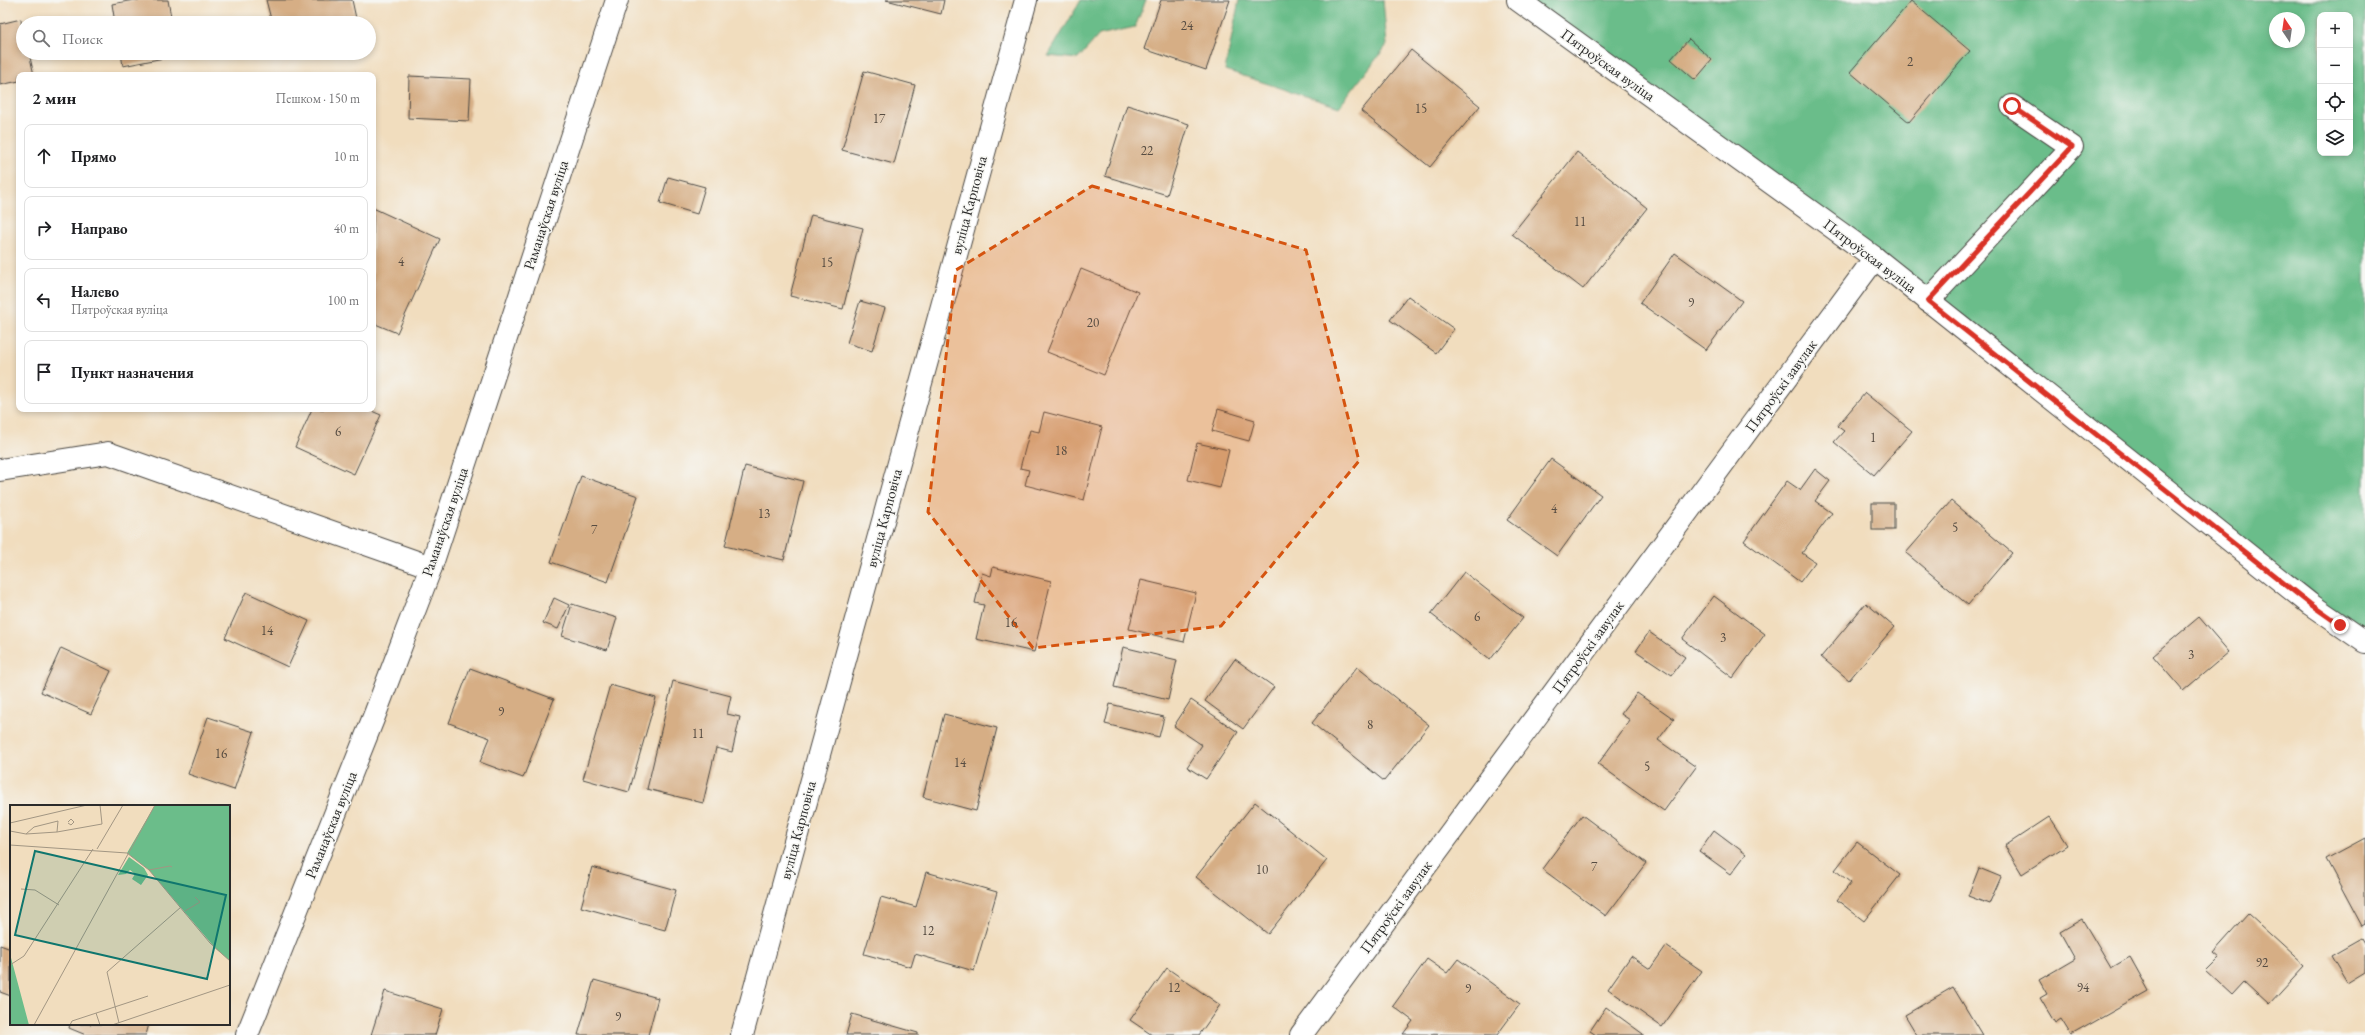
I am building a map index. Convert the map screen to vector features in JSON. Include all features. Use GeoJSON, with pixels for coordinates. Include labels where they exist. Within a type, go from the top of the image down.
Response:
{"type":"FeatureCollection","features":[{"type":"Feature","properties":{"kind":"street","name":"Раманаўская вуліца"},"geometry":{"type":"LineString","coordinates":[[246,1035],[375,714],[431,567],[617,0]]}},
{"type":"Feature","properties":{"kind":"street","name":"вуліца Карповіча"},"geometry":{"type":"LineString","coordinates":[[742,1035],[1026,0]]}},
{"type":"Feature","properties":{"kind":"street","name":"Пятроўская вуліца"},"geometry":{"type":"LineString","coordinates":[[1518,0],[1875,258],[2310,604],[2365,642]]}},
{"type":"Feature","properties":{"kind":"street"},"geometry":{"type":"LineString","coordinates":[[1928,301],[2072,147],[2012,106]]}},
{"type":"Feature","properties":{"kind":"street","name":"Пятроўскі завулак"},"geometry":{"type":"LineString","coordinates":[[1301,1035],[1875,258]]}},
{"type":"Feature","properties":{"kind":"street"},"geometry":{"type":"LineString","coordinates":[[0,470],[108,453],[431,567]]}},
{"type":"Feature","properties":{"kind":"highlighted area"},"geometry":{"type":"Polygon","coordinates":[[[1092,186],[1306,250],[1359,461],[1221,626],[1033,648],[928,512],[956,270],[1092,186]]]}},
{"type":"Feature","properties":{"kind":"green space"},"geometry":{"type":"Polygon","coordinates":[[[1081,0],[1146,0],[1135,27],[1099,35],[1078,59],[1048,56],[1081,0]]]}},
{"type":"Feature","properties":{"kind":"green space"},"geometry":{"type":"Polygon","coordinates":[[[1239,0],[1383,0],[1387,45],[1339,107],[1225,70],[1239,0]]]}},
{"type":"Feature","properties":{"kind":"green space"},"geometry":{"type":"Polygon","coordinates":[[[1518,0],[2365,0],[2365,642],[1875,258],[1518,0]]]}},
{"type":"Feature","properties":{"kind":"building"},"geometry":{"type":"Polygon","coordinates":[[[134,0],[168,0],[171,16],[114,16],[112,4],[134,0]]]}},
{"type":"Feature","properties":{"kind":"building"},"geometry":{"type":"Polygon","coordinates":[[[266,0],[352,0],[355,16],[270,16],[266,0]]]}},
{"type":"Feature","properties":{"kind":"building"},"geometry":{"type":"Polygon","coordinates":[[[886,0],[944,0],[941,14],[886,0]]]}},
{"type":"Feature","properties":{"kind":"building"},"geometry":{"type":"Polygon","coordinates":[[[1161,0],[1230,0],[1206,70],[1144,49],[1161,0]]]}},
{"type":"Feature","properties":{"kind":"building"},"geometry":{"type":"Polygon","coordinates":[[[1911,1],[1970,51],[1909,122],[1850,72],[1911,1]]]}},
{"type":"Feature","properties":{"kind":"building"},"geometry":{"type":"Polygon","coordinates":[[[16,20],[16,60],[31,60],[33,72],[16,72],[16,82],[0,85],[0,24],[16,20]]]}},
{"type":"Feature","properties":{"kind":"building"},"geometry":{"type":"Polygon","coordinates":[[[1689,39],[1712,60],[1695,80],[1671,59],[1689,39]]]}},
{"type":"Feature","properties":{"kind":"building"},"geometry":{"type":"Polygon","coordinates":[[[1411,50],[1480,106],[1430,167],[1361,111],[1411,50]]]}},
{"type":"Feature","properties":{"kind":"building"},"geometry":{"type":"Polygon","coordinates":[[[122,60],[154,60],[123,66],[122,60]]]}},
{"type":"Feature","properties":{"kind":"building"},"geometry":{"type":"Polygon","coordinates":[[[864,71],[915,85],[894,164],[842,150],[864,71]]]}},
{"type":"Feature","properties":{"kind":"building"},"geometry":{"type":"Polygon","coordinates":[[[409,76],[471,79],[469,121],[408,118],[409,76]]]}},
{"type":"Feature","properties":{"kind":"building"},"geometry":{"type":"Polygon","coordinates":[[[1127,105],[1189,124],[1167,195],[1105,176],[1127,105]]]}},
{"type":"Feature","properties":{"kind":"building"},"geometry":{"type":"Polygon","coordinates":[[[1577,152],[1647,208],[1583,289],[1512,234],[1577,152]]]}},
{"type":"Feature","properties":{"kind":"building"},"geometry":{"type":"Polygon","coordinates":[[[668,177],[705,187],[697,214],[660,203],[668,177]]]}},
{"type":"Feature","properties":{"kind":"building"},"geometry":{"type":"Polygon","coordinates":[[[376,209],[440,239],[397,333],[376,324],[376,209]]]}},
{"type":"Feature","properties":{"kind":"building"},"geometry":{"type":"Polygon","coordinates":[[[811,215],[863,228],[843,309],[790,296],[811,215]]]}},
{"type":"Feature","properties":{"kind":"building"},"geometry":{"type":"Polygon","coordinates":[[[1675,253],[1742,301],[1706,350],[1640,303],[1675,253]]]}},
{"type":"Feature","properties":{"kind":"building"},"geometry":{"type":"Polygon","coordinates":[[[1081,269],[1138,292],[1104,375],[1047,352],[1081,269]]]}},
{"type":"Feature","properties":{"kind":"building"},"geometry":{"type":"Polygon","coordinates":[[[1408,296],[1454,329],[1436,353],[1390,320],[1408,296]]]}},
{"type":"Feature","properties":{"kind":"building"},"geometry":{"type":"Polygon","coordinates":[[[860,301],[885,308],[872,351],[847,343],[860,301]]]}},
{"type":"Feature","properties":{"kind":"building"},"geometry":{"type":"Polygon","coordinates":[[[1865,393],[1912,431],[1874,475],[1834,442],[1844,431],[1837,426],[1865,393]]]}},
{"type":"Feature","properties":{"kind":"building"},"geometry":{"type":"Polygon","coordinates":[[[1218,409],[1255,420],[1249,441],[1212,431],[1218,409]]]}},
{"type":"Feature","properties":{"kind":"building"},"geometry":{"type":"Polygon","coordinates":[[[311,412],[374,412],[381,415],[354,474],[295,447],[311,412]]]}},
{"type":"Feature","properties":{"kind":"building"},"geometry":{"type":"Polygon","coordinates":[[[1044,412],[1102,427],[1084,500],[1025,485],[1029,470],[1020,468],[1030,430],[1039,432],[1044,412]]]}},
{"type":"Feature","properties":{"kind":"building"},"geometry":{"type":"Polygon","coordinates":[[[1197,443],[1229,450],[1220,488],[1188,480],[1197,443]]]}},
{"type":"Feature","properties":{"kind":"building"},"geometry":{"type":"Polygon","coordinates":[[[1551,459],[1601,495],[1557,556],[1507,520],[1551,459]]]}},
{"type":"Feature","properties":{"kind":"building"},"geometry":{"type":"Polygon","coordinates":[[[745,466],[803,481],[784,560],[725,546],[745,466]]]}},
{"type":"Feature","properties":{"kind":"building"},"geometry":{"type":"Polygon","coordinates":[[[1815,469],[1830,481],[1815,501],[1832,513],[1802,553],[1815,562],[1800,582],[1744,541],[1787,481],[1800,490],[1815,469]]]}},
{"type":"Feature","properties":{"kind":"building"},"geometry":{"type":"Polygon","coordinates":[[[581,476],[638,496],[608,582],[551,562],[581,476]]]}},
{"type":"Feature","properties":{"kind":"building"},"geometry":{"type":"Polygon","coordinates":[[[1951,501],[2012,553],[1968,605],[1906,553],[1951,501]]]}},
{"type":"Feature","properties":{"kind":"building"},"geometry":{"type":"Polygon","coordinates":[[[1872,503],[1894,503],[1894,530],[1872,530],[1872,503]]]}},
{"type":"Feature","properties":{"kind":"building"},"geometry":{"type":"Polygon","coordinates":[[[993,567],[1051,581],[1034,652],[976,639],[984,605],[975,603],[982,573],[991,576],[993,567]]]}},
{"type":"Feature","properties":{"kind":"building"},"geometry":{"type":"Polygon","coordinates":[[[1464,572],[1523,618],[1490,660],[1431,614],[1464,572]]]}},
{"type":"Feature","properties":{"kind":"building"},"geometry":{"type":"Polygon","coordinates":[[[1141,580],[1196,593],[1184,642],[1129,629],[1141,580]]]}},
{"type":"Feature","properties":{"kind":"building"},"geometry":{"type":"Polygon","coordinates":[[[246,592],[309,621],[288,667],[225,638],[246,592]]]}},
{"type":"Feature","properties":{"kind":"building"},"geometry":{"type":"Polygon","coordinates":[[[1714,596],[1765,634],[1733,678],[1682,639],[1714,596]]]}},
{"type":"Feature","properties":{"kind":"building"},"geometry":{"type":"Polygon","coordinates":[[[554,598],[569,605],[558,629],[543,623],[554,598]]]}},
{"type":"Feature","properties":{"kind":"building"},"geometry":{"type":"Polygon","coordinates":[[[1866,603],[1894,627],[1849,680],[1821,657],[1866,603]]]}},
{"type":"Feature","properties":{"kind":"building"},"geometry":{"type":"Polygon","coordinates":[[[572,604],[617,618],[607,650],[562,636],[572,604]]]}},
{"type":"Feature","properties":{"kind":"building"},"geometry":{"type":"Polygon","coordinates":[[[2199,617],[2229,652],[2183,691],[2153,656],[2199,617]]]}},
{"type":"Feature","properties":{"kind":"building"},"geometry":{"type":"Polygon","coordinates":[[[1649,632],[1685,657],[1672,675],[1636,651],[1649,632]]]}},
{"type":"Feature","properties":{"kind":"building"},"geometry":{"type":"Polygon","coordinates":[[[1123,647],[1177,660],[1168,700],[1114,687],[1123,647]]]}},
{"type":"Feature","properties":{"kind":"building"},"geometry":{"type":"Polygon","coordinates":[[[61,648],[111,671],[91,714],[41,692],[61,648]]]}},
{"type":"Feature","properties":{"kind":"building"},"geometry":{"type":"Polygon","coordinates":[[[1235,659],[1274,687],[1243,729],[1205,701],[1235,659]]]}},
{"type":"Feature","properties":{"kind":"building"},"geometry":{"type":"Polygon","coordinates":[[[1357,667],[1429,725],[1384,781],[1312,723],[1357,667]]]}},
{"type":"Feature","properties":{"kind":"building"},"geometry":{"type":"Polygon","coordinates":[[[470,668],[554,699],[523,778],[480,762],[490,738],[449,723],[470,668]]]}},
{"type":"Feature","properties":{"kind":"building"},"geometry":{"type":"Polygon","coordinates":[[[673,681],[731,696],[727,714],[740,717],[732,752],[716,748],[703,803],[647,789],[673,681]]]}},
{"type":"Feature","properties":{"kind":"building"},"geometry":{"type":"Polygon","coordinates":[[[610,685],[656,698],[629,792],[583,779],[610,685]]]}},
{"type":"Feature","properties":{"kind":"building"},"geometry":{"type":"Polygon","coordinates":[[[1637,693],[1674,719],[1658,740],[1696,767],[1664,811],[1598,764],[1630,720],[1621,714],[1637,693]]]}},
{"type":"Feature","properties":{"kind":"building"},"geometry":{"type":"Polygon","coordinates":[[[1191,700],[1238,732],[1206,779],[1187,767],[1202,745],[1174,726],[1191,700]]]}},
{"type":"Feature","properties":{"kind":"building"},"geometry":{"type":"Polygon","coordinates":[[[1110,704],[1164,717],[1159,737],[1105,724],[1110,704]]]}},
{"type":"Feature","properties":{"kind":"building"},"geometry":{"type":"Polygon","coordinates":[[[944,714],[997,728],[976,811],[923,797],[944,714]]]}},
{"type":"Feature","properties":{"kind":"building"},"geometry":{"type":"Polygon","coordinates":[[[208,717],[254,732],[234,790],[188,774],[208,717]]]}},
{"type":"Feature","properties":{"kind":"building"},"geometry":{"type":"Polygon","coordinates":[[[1255,802],[1327,860],[1268,934],[1196,877],[1255,802]]]}},
{"type":"Feature","properties":{"kind":"building"},"geometry":{"type":"Polygon","coordinates":[[[1582,815],[1646,863],[1606,916],[1542,869],[1582,815]]]}},
{"type":"Feature","properties":{"kind":"building"},"geometry":{"type":"Polygon","coordinates":[[[2049,817],[2067,845],[2022,874],[2005,846],[2049,817]]]}},
{"type":"Feature","properties":{"kind":"building"},"geometry":{"type":"Polygon","coordinates":[[[1714,830],[1746,854],[1731,874],[1699,851],[1714,830]]]}},
{"type":"Feature","properties":{"kind":"building"},"geometry":{"type":"Polygon","coordinates":[[[2365,838],[2365,924],[2362,926],[2326,859],[2365,838]]]}},
{"type":"Feature","properties":{"kind":"building"},"geometry":{"type":"Polygon","coordinates":[[[1857,842],[1900,875],[1864,921],[1837,900],[1851,883],[1835,870],[1857,842]]]}},
{"type":"Feature","properties":{"kind":"building"},"geometry":{"type":"Polygon","coordinates":[[[592,867],[676,890],[665,930],[581,907],[592,867]]]}},
{"type":"Feature","properties":{"kind":"building"},"geometry":{"type":"Polygon","coordinates":[[[1979,868],[2001,877],[1989,904],[1968,896],[1979,868]]]}},
{"type":"Feature","properties":{"kind":"building"},"geometry":{"type":"Polygon","coordinates":[[[926,872],[997,892],[974,971],[915,954],[911,967],[864,954],[881,897],[916,907],[926,872]]]}},
{"type":"Feature","properties":{"kind":"building"},"geometry":{"type":"Polygon","coordinates":[[[2248,914],[2305,966],[2269,1005],[2244,982],[2232,995],[2206,971],[2219,958],[2213,953],[2248,914]]]}},
{"type":"Feature","properties":{"kind":"building"},"geometry":{"type":"Polygon","coordinates":[[[2082,919],[2111,968],[2130,957],[2149,991],[2071,1035],[2061,1019],[2055,1023],[2040,998],[2047,994],[2039,980],[2075,959],[2060,932],[2082,919]]]}},
{"type":"Feature","properties":{"kind":"building"},"geometry":{"type":"Polygon","coordinates":[[[2361,939],[2365,946],[2365,972],[2347,983],[2331,956],[2361,939]]]}},
{"type":"Feature","properties":{"kind":"building"},"geometry":{"type":"Polygon","coordinates":[[[0,945],[10,949],[10,996],[0,992],[0,945]]]}},
{"type":"Feature","properties":{"kind":"building"},"geometry":{"type":"Polygon","coordinates":[[[1666,946],[1702,971],[1662,1027],[1608,989],[1631,956],[1650,969],[1666,946]]]}},
{"type":"Feature","properties":{"kind":"building"},"geometry":{"type":"Polygon","coordinates":[[[1427,959],[1447,973],[1458,959],[1520,1004],[1497,1035],[1403,1034],[1413,1021],[1393,1006],[1427,959]]]}},
{"type":"Feature","properties":{"kind":"building"},"geometry":{"type":"Polygon","coordinates":[[[1167,968],[1220,1005],[1199,1035],[1152,1035],[1130,1020],[1167,968]]]}},
{"type":"Feature","properties":{"kind":"building"},"geometry":{"type":"Polygon","coordinates":[[[594,980],[658,998],[648,1035],[578,1035],[594,980]]]}},
{"type":"Feature","properties":{"kind":"building"},"geometry":{"type":"Polygon","coordinates":[[[1953,987],[1982,1035],[1917,1035],[1905,1015],[1953,987]]]}},
{"type":"Feature","properties":{"kind":"building"},"geometry":{"type":"Polygon","coordinates":[[[385,991],[443,1009],[435,1035],[371,1035],[385,991]]]}},
{"type":"Feature","properties":{"kind":"building"},"geometry":{"type":"Polygon","coordinates":[[[1606,1007],[1643,1035],[1596,1035],[1590,1031],[1606,1007]]]}},
{"type":"Feature","properties":{"kind":"building"},"geometry":{"type":"Polygon","coordinates":[[[852,1014],[918,1033],[918,1035],[846,1035],[852,1014]]]}},
{"type":"Feature","properties":{"kind":"building"},"geometry":{"type":"Polygon","coordinates":[[[70,1025],[149,1025],[146,1035],[86,1035],[69,1028],[70,1025]]]}},
{"type":"Feature","properties":{"kind":"route"},"geometry":{"type":"LineString","coordinates":[[2012,106],[2072,147],[1928,301],[2310,604],[2340,625]]}}]}
